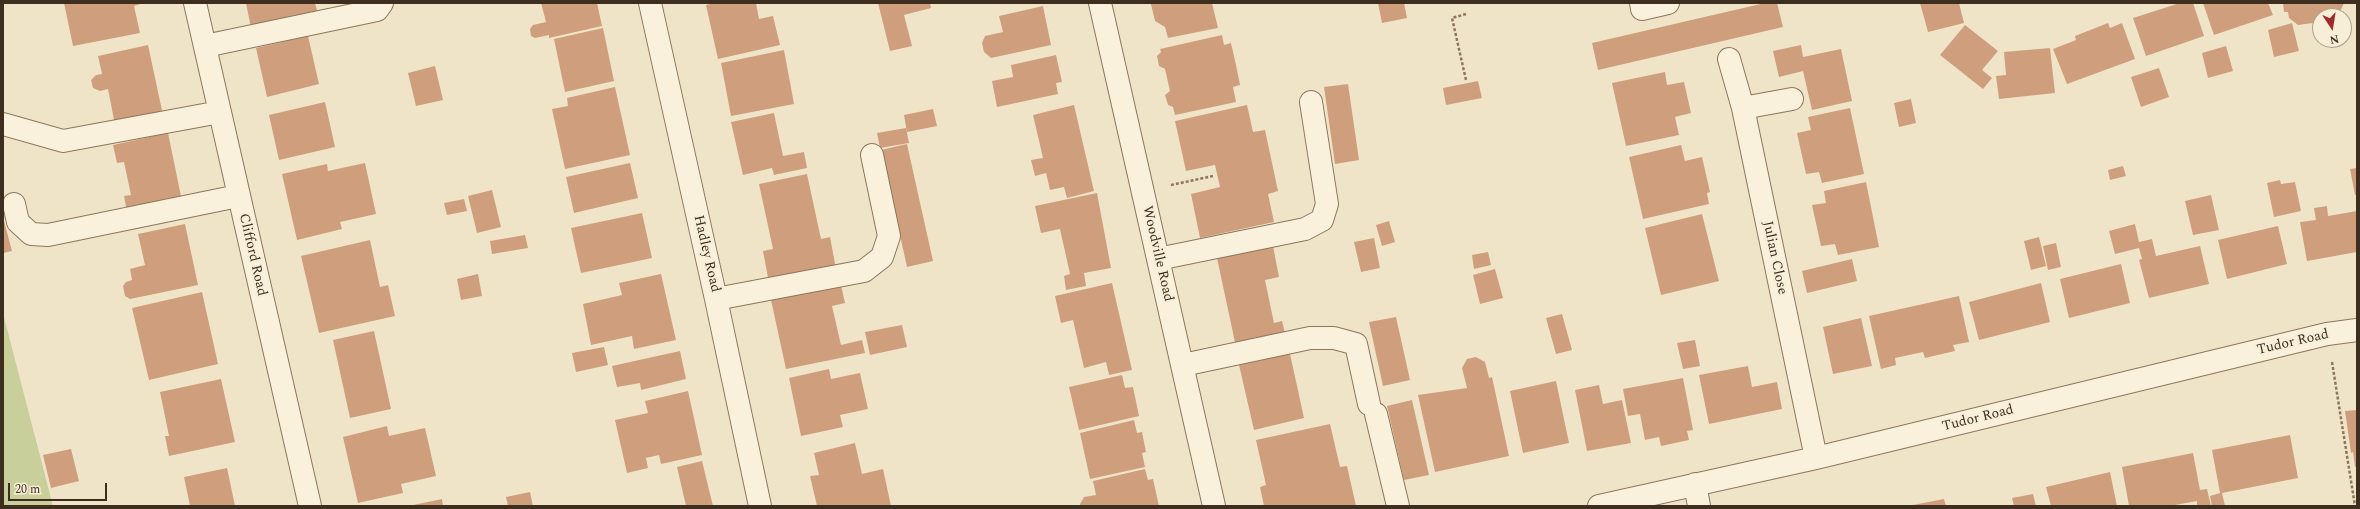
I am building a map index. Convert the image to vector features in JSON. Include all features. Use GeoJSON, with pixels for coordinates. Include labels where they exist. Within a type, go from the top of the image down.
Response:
{"type":"FeatureCollection","features":[{"type":"Feature","properties":{"kind":"street","name":"Clifford Road"},"geometry":{"type":"LineString","coordinates":[[195,3],[310,506]]}},
{"type":"Feature","properties":{"kind":"street"},"geometry":{"type":"LineString","coordinates":[[205,46],[377,10],[382,3]]}},
{"type":"Feature","properties":{"kind":"street","name":"Hadley Road"},"geometry":{"type":"LineString","coordinates":[[650,3],[716,299],[760,506]]}},
{"type":"Feature","properties":{"kind":"street","name":"Woodville Road"},"geometry":{"type":"LineString","coordinates":[[1100,3],[1214,506]]}},
{"type":"Feature","properties":{"kind":"street"},"geometry":{"type":"LineString","coordinates":[[1641,3],[1642,9],[1668,3]]}},
{"type":"Feature","properties":{"kind":"street","name":"Julian Close"},"geometry":{"type":"LineString","coordinates":[[1729,59],[1743,108],[1816,458]]}},
{"type":"Feature","properties":{"kind":"street"},"geometry":{"type":"LineString","coordinates":[[1743,108],[1792,99]]}},
{"type":"Feature","properties":{"kind":"street"},"geometry":{"type":"LineString","coordinates":[[1158,259],[1305,229],[1322,220],[1326,204],[1311,102]]}},
{"type":"Feature","properties":{"kind":"street"},"geometry":{"type":"LineString","coordinates":[[3,124],[63,141],[220,112]]}},
{"type":"Feature","properties":{"kind":"street"},"geometry":{"type":"LineString","coordinates":[[716,299],[864,271],[882,257],[889,236],[872,155]]}},
{"type":"Feature","properties":{"kind":"street"},"geometry":{"type":"LineString","coordinates":[[14,204],[18,222],[31,234],[48,235],[238,196]]}},
{"type":"Feature","properties":{"kind":"street","name":"Tudor Road"},"geometry":{"type":"LineString","coordinates":[[1599,506],[1816,458],[2328,334],[2357,330]]}},
{"type":"Feature","properties":{"kind":"street"},"geometry":{"type":"LineString","coordinates":[[1183,365],[1310,338],[1334,338],[1356,344],[1398,506]]}},
{"type":"Feature","properties":{"kind":"street"},"geometry":{"type":"LineString","coordinates":[[1695,484],[1699,506]]}},
{"type":"Feature","properties":{"kind":"path"},"geometry":{"type":"LineString","coordinates":[[1466,14],[1452,18],[1466,80]]}},
{"type":"Feature","properties":{"kind":"path"},"geometry":{"type":"LineString","coordinates":[[1143,192],[1213,176]]}},
{"type":"Feature","properties":{"kind":"path"},"geometry":{"type":"LineString","coordinates":[[2328,334],[2355,506]]}},
{"type":"Feature","properties":{"kind":"green space"},"geometry":{"type":"Polygon","coordinates":[[[3,313],[12,348],[53,506],[3,506],[3,313]]]}},
{"type":"Feature","properties":{"kind":"building"},"geometry":{"type":"Polygon","coordinates":[[[64,3],[144,3],[134,6],[140,33],[73,46],[64,3]]]}},
{"type":"Feature","properties":{"kind":"building"},"geometry":{"type":"Polygon","coordinates":[[[246,3],[315,3],[318,14],[251,28],[246,3]]]}},
{"type":"Feature","properties":{"kind":"building"},"geometry":{"type":"Polygon","coordinates":[[[541,3],[597,3],[602,26],[549,38],[549,35],[535,38],[531,36],[530,29],[533,25],[546,22],[541,3]]]}},
{"type":"Feature","properties":{"kind":"building"},"geometry":{"type":"Polygon","coordinates":[[[714,3],[756,3],[759,19],[773,16],[780,45],[718,59],[706,5],[714,3]]]}},
{"type":"Feature","properties":{"kind":"building"},"geometry":{"type":"Polygon","coordinates":[[[878,3],[930,3],[931,8],[904,15],[912,46],[890,51],[878,3]]]}},
{"type":"Feature","properties":{"kind":"building"},"geometry":{"type":"Polygon","coordinates":[[[1212,3],[1218,28],[1168,38],[1165,27],[1155,21],[1151,4],[1212,3]]]}},
{"type":"Feature","properties":{"kind":"building"},"geometry":{"type":"Polygon","coordinates":[[[1378,3],[1404,3],[1407,18],[1382,23],[1378,3]]]}},
{"type":"Feature","properties":{"kind":"building"},"geometry":{"type":"Polygon","coordinates":[[[1765,3],[1777,3],[1783,27],[1598,70],[1592,43],[1765,3]]]}},
{"type":"Feature","properties":{"kind":"building"},"geometry":{"type":"Polygon","coordinates":[[[1920,3],[1959,3],[1964,23],[1928,32],[1920,3]]]}},
{"type":"Feature","properties":{"kind":"building"},"geometry":{"type":"Polygon","coordinates":[[[2180,3],[2193,3],[2204,36],[2146,56],[2133,18],[2180,3]]]}},
{"type":"Feature","properties":{"kind":"building"},"geometry":{"type":"Polygon","coordinates":[[[2203,3],[2268,3],[2273,15],[2214,35],[2203,3]]]}},
{"type":"Feature","properties":{"kind":"building"},"geometry":{"type":"Polygon","coordinates":[[[2283,3],[2344,3],[2342,8],[2312,8],[2312,23],[2298,25],[2289,18],[2288,12],[2284,12],[2283,3]]]}},
{"type":"Feature","properties":{"kind":"building"},"geometry":{"type":"Polygon","coordinates":[[[1043,6],[1051,45],[991,58],[984,52],[982,43],[985,36],[1003,32],[999,16],[1043,6]]]}},
{"type":"Feature","properties":{"kind":"building"},"geometry":{"type":"Polygon","coordinates":[[[2108,23],[2110,28],[2122,23],[2135,59],[2067,84],[2053,49],[2076,40],[2075,36],[2108,23]]]}},
{"type":"Feature","properties":{"kind":"building"},"geometry":{"type":"Polygon","coordinates":[[[2292,23],[2299,51],[2274,57],[2268,30],[2292,23]]]}},
{"type":"Feature","properties":{"kind":"building"},"geometry":{"type":"Polygon","coordinates":[[[1965,25],[1998,51],[1982,70],[1992,78],[1983,89],[1940,55],[1965,25]]]}},
{"type":"Feature","properties":{"kind":"building"},"geometry":{"type":"Polygon","coordinates":[[[603,28],[614,81],[565,92],[554,39],[603,28]]]}},
{"type":"Feature","properties":{"kind":"building"},"geometry":{"type":"Polygon","coordinates":[[[1222,35],[1224,45],[1231,43],[1236,65],[1240,85],[1233,87],[1236,102],[1175,115],[1173,107],[1168,105],[1165,95],[1170,91],[1165,69],[1159,66],[1157,56],[1161,52],[1160,49],[1222,35]]]}},
{"type":"Feature","properties":{"kind":"building"},"geometry":{"type":"Polygon","coordinates":[[[308,36],[319,84],[267,97],[256,48],[308,36]]]}},
{"type":"Feature","properties":{"kind":"building"},"geometry":{"type":"Polygon","coordinates":[[[148,45],[163,115],[115,125],[108,89],[100,91],[93,88],[91,80],[96,75],[102,74],[98,56],[148,45]]]}},
{"type":"Feature","properties":{"kind":"building"},"geometry":{"type":"Polygon","coordinates":[[[1801,45],[1803,57],[1841,49],[1852,101],[1812,110],[1803,71],[1779,77],[1773,51],[1801,45]]]}},
{"type":"Feature","properties":{"kind":"building"},"geometry":{"type":"Polygon","coordinates":[[[2226,46],[2233,71],[2208,78],[2202,53],[2226,46]]]}},
{"type":"Feature","properties":{"kind":"building"},"geometry":{"type":"Polygon","coordinates":[[[2050,48],[2055,93],[1999,99],[1996,76],[2006,75],[2004,52],[2050,48]]]}},
{"type":"Feature","properties":{"kind":"building"},"geometry":{"type":"Polygon","coordinates":[[[784,50],[794,104],[731,116],[721,63],[784,50]]]}},
{"type":"Feature","properties":{"kind":"building"},"geometry":{"type":"Polygon","coordinates":[[[1056,55],[1062,82],[1056,83],[1058,94],[997,107],[992,81],[1013,77],[1011,65],[1056,55]]]}},
{"type":"Feature","properties":{"kind":"building"},"geometry":{"type":"Polygon","coordinates":[[[435,66],[443,100],[416,106],[408,73],[435,66]]]}},
{"type":"Feature","properties":{"kind":"building"},"geometry":{"type":"Polygon","coordinates":[[[2159,68],[2169,97],[2141,107],[2131,77],[2159,68]]]}},
{"type":"Feature","properties":{"kind":"building"},"geometry":{"type":"Polygon","coordinates":[[[1665,72],[1667,85],[1684,82],[1691,113],[1675,117],[1679,135],[1626,146],[1612,83],[1665,72]]]}},
{"type":"Feature","properties":{"kind":"building"},"geometry":{"type":"Polygon","coordinates":[[[1478,81],[1482,98],[1446,105],[1443,88],[1478,81]]]}},
{"type":"Feature","properties":{"kind":"building"},"geometry":{"type":"Polygon","coordinates":[[[1348,84],[1359,160],[1335,164],[1324,87],[1348,84]]]}},
{"type":"Feature","properties":{"kind":"building"},"geometry":{"type":"Polygon","coordinates":[[[615,87],[630,155],[565,169],[552,109],[568,106],[567,98],[615,87]]]}},
{"type":"Feature","properties":{"kind":"building"},"geometry":{"type":"Polygon","coordinates":[[[1911,99],[1916,123],[1899,127],[1894,103],[1911,99]]]}},
{"type":"Feature","properties":{"kind":"building"},"geometry":{"type":"Polygon","coordinates":[[[325,102],[335,147],[279,160],[269,115],[325,102]]]}},
{"type":"Feature","properties":{"kind":"building"},"geometry":{"type":"Polygon","coordinates":[[[1074,105],[1094,191],[1067,198],[1064,187],[1050,190],[1046,173],[1035,176],[1031,160],[1043,158],[1033,115],[1074,105]]]}},
{"type":"Feature","properties":{"kind":"building"},"geometry":{"type":"Polygon","coordinates":[[[1247,105],[1253,132],[1265,130],[1278,191],[1268,194],[1274,222],[1200,238],[1191,194],[1220,187],[1215,165],[1186,171],[1175,121],[1247,105]]]}},
{"type":"Feature","properties":{"kind":"building"},"geometry":{"type":"Polygon","coordinates":[[[1850,108],[1864,174],[1822,183],[1819,172],[1806,174],[1797,133],[1811,130],[1808,117],[1850,108]]]}},
{"type":"Feature","properties":{"kind":"building"},"geometry":{"type":"Polygon","coordinates":[[[933,109],[937,126],[907,132],[904,115],[933,109]]]}},
{"type":"Feature","properties":{"kind":"building"},"geometry":{"type":"Polygon","coordinates":[[[774,113],[783,156],[804,152],[807,168],[774,175],[772,168],[743,175],[731,122],[774,113]]]}},
{"type":"Feature","properties":{"kind":"building"},"geometry":{"type":"Polygon","coordinates":[[[906,128],[909,143],[880,148],[877,133],[906,128]]]}},
{"type":"Feature","properties":{"kind":"building"},"geometry":{"type":"Polygon","coordinates":[[[168,133],[182,201],[127,212],[124,196],[131,195],[124,162],[117,163],[113,145],[168,133]]]}},
{"type":"Feature","properties":{"kind":"building"},"geometry":{"type":"Polygon","coordinates":[[[907,144],[933,261],[907,267],[881,150],[907,144]]]}},
{"type":"Feature","properties":{"kind":"building"},"geometry":{"type":"Polygon","coordinates":[[[1681,145],[1685,161],[1702,157],[1710,192],[1707,193],[1709,204],[1643,219],[1629,157],[1681,145]]]}},
{"type":"Feature","properties":{"kind":"building"},"geometry":{"type":"Polygon","coordinates":[[[365,163],[376,214],[340,222],[342,229],[297,240],[282,174],[327,164],[328,171],[365,163]]]}},
{"type":"Feature","properties":{"kind":"building"},"geometry":{"type":"Polygon","coordinates":[[[630,163],[638,198],[574,213],[566,177],[630,163]]]}},
{"type":"Feature","properties":{"kind":"building"},"geometry":{"type":"Polygon","coordinates":[[[2123,166],[2126,176],[2110,180],[2108,170],[2123,166]]]}},
{"type":"Feature","properties":{"kind":"building"},"geometry":{"type":"Polygon","coordinates":[[[2357,168],[2357,195],[2355,195],[2350,169],[2357,168]]]}},
{"type":"Feature","properties":{"kind":"building"},"geometry":{"type":"Polygon","coordinates":[[[807,174],[821,239],[830,237],[836,269],[769,283],[763,251],[773,249],[759,184],[807,174]]]}},
{"type":"Feature","properties":{"kind":"building"},"geometry":{"type":"Polygon","coordinates":[[[2280,180],[2281,184],[2295,182],[2301,211],[2274,217],[2267,183],[2280,180]]]}},
{"type":"Feature","properties":{"kind":"building"},"geometry":{"type":"Polygon","coordinates":[[[1866,182],[1879,247],[1838,255],[1835,244],[1821,246],[1812,205],[1826,203],[1824,191],[1866,182]]]}},
{"type":"Feature","properties":{"kind":"building"},"geometry":{"type":"Polygon","coordinates":[[[492,190],[501,227],[477,233],[468,196],[492,190]]]}},
{"type":"Feature","properties":{"kind":"building"},"geometry":{"type":"Polygon","coordinates":[[[1097,193],[1111,268],[1084,273],[1086,286],[1066,290],[1064,276],[1070,274],[1060,229],[1041,233],[1035,206],[1097,193]]]}},
{"type":"Feature","properties":{"kind":"building"},"geometry":{"type":"Polygon","coordinates":[[[2211,195],[2219,230],[2193,235],[2185,201],[2211,195]]]}},
{"type":"Feature","properties":{"kind":"building"},"geometry":{"type":"Polygon","coordinates":[[[464,199],[467,211],[447,215],[444,203],[464,199]]]}},
{"type":"Feature","properties":{"kind":"building"},"geometry":{"type":"Polygon","coordinates":[[[2327,206],[2328,216],[2357,211],[2357,252],[2307,261],[2300,222],[2316,220],[2314,208],[2327,206]]]}},
{"type":"Feature","properties":{"kind":"building"},"geometry":{"type":"Polygon","coordinates":[[[642,213],[652,258],[581,273],[571,228],[642,213]]]}},
{"type":"Feature","properties":{"kind":"building"},"geometry":{"type":"Polygon","coordinates":[[[1702,214],[1719,281],[1661,295],[1645,228],[1702,214]]]}},
{"type":"Feature","properties":{"kind":"building"},"geometry":{"type":"Polygon","coordinates":[[[3,217],[12,251],[3,253],[3,217]]]}},
{"type":"Feature","properties":{"kind":"building"},"geometry":{"type":"Polygon","coordinates":[[[1389,221],[1395,242],[1382,246],[1376,225],[1389,221]]]}},
{"type":"Feature","properties":{"kind":"building"},"geometry":{"type":"Polygon","coordinates":[[[185,224],[198,285],[130,299],[125,296],[123,286],[126,282],[132,280],[130,269],[145,265],[138,234],[185,224]]]}},
{"type":"Feature","properties":{"kind":"building"},"geometry":{"type":"Polygon","coordinates":[[[2135,224],[2139,242],[2152,239],[2156,256],[2200,246],[2209,284],[2149,298],[2139,260],[2142,259],[2139,248],[2115,254],[2109,231],[2135,224]]]}},
{"type":"Feature","properties":{"kind":"building"},"geometry":{"type":"Polygon","coordinates":[[[2278,226],[2287,264],[2227,279],[2218,240],[2278,226]]]}},
{"type":"Feature","properties":{"kind":"building"},"geometry":{"type":"Polygon","coordinates":[[[525,235],[528,248],[492,254],[490,241],[525,235]]]}},
{"type":"Feature","properties":{"kind":"building"},"geometry":{"type":"Polygon","coordinates":[[[2039,237],[2046,266],[2031,270],[2024,241],[2039,237]]]}},
{"type":"Feature","properties":{"kind":"building"},"geometry":{"type":"Polygon","coordinates":[[[1374,238],[1380,268],[1361,272],[1354,242],[1374,238]]]}},
{"type":"Feature","properties":{"kind":"building"},"geometry":{"type":"Polygon","coordinates":[[[370,240],[380,287],[388,285],[395,316],[319,333],[301,256],[370,240]]]}},
{"type":"Feature","properties":{"kind":"building"},"geometry":{"type":"Polygon","coordinates":[[[2056,243],[2061,267],[2048,270],[2043,246],[2056,243]]]}},
{"type":"Feature","properties":{"kind":"building"},"geometry":{"type":"Polygon","coordinates":[[[1273,246],[1279,277],[1265,280],[1274,323],[1282,321],[1286,337],[1236,347],[1217,258],[1273,246]]]}},
{"type":"Feature","properties":{"kind":"building"},"geometry":{"type":"Polygon","coordinates":[[[1488,252],[1491,265],[1474,269],[1472,255],[1488,252]]]}},
{"type":"Feature","properties":{"kind":"building"},"geometry":{"type":"Polygon","coordinates":[[[1852,259],[1857,281],[1807,293],[1802,271],[1852,259]]]}},
{"type":"Feature","properties":{"kind":"building"},"geometry":{"type":"Polygon","coordinates":[[[2121,264],[2130,303],[2069,318],[2060,279],[2121,264]]]}},
{"type":"Feature","properties":{"kind":"building"},"geometry":{"type":"Polygon","coordinates":[[[1495,269],[1503,298],[1480,304],[1473,275],[1495,269]]]}},
{"type":"Feature","properties":{"kind":"building"},"geometry":{"type":"Polygon","coordinates":[[[478,274],[482,296],[461,300],[457,279],[478,274]]]}},
{"type":"Feature","properties":{"kind":"building"},"geometry":{"type":"Polygon","coordinates":[[[661,274],[676,340],[634,349],[632,336],[591,345],[583,304],[622,295],[619,283],[661,274]]]}},
{"type":"Feature","properties":{"kind":"building"},"geometry":{"type":"Polygon","coordinates":[[[1112,283],[1132,370],[1109,375],[1106,362],[1084,368],[1073,320],[1061,323],[1055,296],[1112,283]]]}},
{"type":"Feature","properties":{"kind":"building"},"geometry":{"type":"Polygon","coordinates":[[[2041,283],[2050,322],[1979,340],[1969,302],[2041,283]]]}},
{"type":"Feature","properties":{"kind":"building"},"geometry":{"type":"Polygon","coordinates":[[[841,285],[845,303],[832,306],[841,345],[862,340],[865,353],[786,369],[771,300],[841,285]]]}},
{"type":"Feature","properties":{"kind":"building"},"geometry":{"type":"Polygon","coordinates":[[[202,292],[218,364],[149,380],[132,308],[202,292]]]}},
{"type":"Feature","properties":{"kind":"building"},"geometry":{"type":"Polygon","coordinates":[[[1959,296],[1969,342],[1953,345],[1955,351],[1925,358],[1923,352],[1895,358],[1896,365],[1881,369],[1869,316],[1959,296]]]}},
{"type":"Feature","properties":{"kind":"building"},"geometry":{"type":"Polygon","coordinates":[[[1562,314],[1572,350],[1556,354],[1546,318],[1562,314]]]}},
{"type":"Feature","properties":{"kind":"building"},"geometry":{"type":"Polygon","coordinates":[[[1396,317],[1410,380],[1383,386],[1369,322],[1396,317]]]}},
{"type":"Feature","properties":{"kind":"building"},"geometry":{"type":"Polygon","coordinates":[[[1861,318],[1872,366],[1833,374],[1823,327],[1861,318]]]}},
{"type":"Feature","properties":{"kind":"building"},"geometry":{"type":"Polygon","coordinates":[[[902,325],[907,347],[870,355],[865,332],[902,325]]]}},
{"type":"Feature","properties":{"kind":"building"},"geometry":{"type":"Polygon","coordinates":[[[374,331],[391,409],[350,418],[333,340],[374,331]]]}},
{"type":"Feature","properties":{"kind":"building"},"geometry":{"type":"Polygon","coordinates":[[[1695,340],[1700,366],[1683,369],[1677,343],[1695,340]]]}},
{"type":"Feature","properties":{"kind":"building"},"geometry":{"type":"Polygon","coordinates":[[[604,347],[608,365],[576,372],[572,353],[604,347]]]}},
{"type":"Feature","properties":{"kind":"building"},"geometry":{"type":"Polygon","coordinates":[[[680,351],[686,379],[641,390],[640,383],[617,387],[612,366],[680,351]]]}},
{"type":"Feature","properties":{"kind":"building"},"geometry":{"type":"Polygon","coordinates":[[[1290,354],[1304,418],[1254,430],[1239,365],[1290,354]]]}},
{"type":"Feature","properties":{"kind":"building"},"geometry":{"type":"Polygon","coordinates":[[[1476,357],[1485,362],[1489,378],[1492,377],[1509,456],[1435,472],[1418,395],[1467,388],[1462,368],[1467,359],[1476,357]]]}},
{"type":"Feature","properties":{"kind":"building"},"geometry":{"type":"Polygon","coordinates":[[[1748,366],[1752,387],[1777,382],[1782,409],[1709,424],[1699,375],[1748,366]]]}},
{"type":"Feature","properties":{"kind":"building"},"geometry":{"type":"Polygon","coordinates":[[[829,369],[831,379],[860,373],[868,409],[840,415],[843,427],[801,436],[789,378],[829,369]]]}},
{"type":"Feature","properties":{"kind":"building"},"geometry":{"type":"Polygon","coordinates":[[[1122,375],[1125,388],[1133,387],[1139,416],[1079,430],[1069,387],[1122,375]]]}},
{"type":"Feature","properties":{"kind":"building"},"geometry":{"type":"Polygon","coordinates":[[[1683,378],[1693,430],[1687,431],[1689,440],[1661,446],[1659,437],[1645,440],[1640,414],[1628,416],[1623,389],[1683,378]]]}},
{"type":"Feature","properties":{"kind":"building"},"geometry":{"type":"Polygon","coordinates":[[[221,379],[235,442],[169,456],[165,436],[169,436],[160,392],[221,379]]]}},
{"type":"Feature","properties":{"kind":"building"},"geometry":{"type":"Polygon","coordinates":[[[1556,381],[1569,443],[1523,453],[1510,391],[1556,381]]]}},
{"type":"Feature","properties":{"kind":"building"},"geometry":{"type":"Polygon","coordinates":[[[1599,385],[1603,404],[1622,400],[1631,443],[1587,451],[1575,390],[1599,385]]]}},
{"type":"Feature","properties":{"kind":"building"},"geometry":{"type":"Polygon","coordinates":[[[688,391],[702,455],[661,464],[659,455],[646,458],[648,468],[627,473],[615,420],[648,413],[645,401],[688,391]]]}},
{"type":"Feature","properties":{"kind":"building"},"geometry":{"type":"Polygon","coordinates":[[[1412,400],[1429,475],[1404,480],[1387,406],[1412,400]]]}},
{"type":"Feature","properties":{"kind":"building"},"geometry":{"type":"Polygon","coordinates":[[[2357,410],[2357,467],[2355,467],[2353,452],[2351,453],[2345,411],[2357,410]]]}},
{"type":"Feature","properties":{"kind":"building"},"geometry":{"type":"Polygon","coordinates":[[[1134,420],[1137,433],[1142,432],[1146,452],[1142,453],[1145,467],[1090,479],[1080,433],[1134,420]]]}},
{"type":"Feature","properties":{"kind":"building"},"geometry":{"type":"Polygon","coordinates":[[[1330,424],[1340,467],[1347,466],[1356,506],[1264,506],[1260,487],[1266,485],[1256,440],[1330,424]]]}},
{"type":"Feature","properties":{"kind":"building"},"geometry":{"type":"Polygon","coordinates":[[[387,426],[389,436],[425,428],[436,476],[401,484],[403,493],[358,503],[343,437],[387,426]]]}},
{"type":"Feature","properties":{"kind":"building"},"geometry":{"type":"Polygon","coordinates":[[[2290,435],[2298,478],[2222,493],[2225,506],[2212,506],[2210,496],[2220,493],[2212,450],[2290,435]]]}},
{"type":"Feature","properties":{"kind":"building"},"geometry":{"type":"Polygon","coordinates":[[[855,443],[862,474],[883,469],[891,506],[817,506],[810,476],[819,475],[814,453],[855,443]]]}},
{"type":"Feature","properties":{"kind":"building"},"geometry":{"type":"Polygon","coordinates":[[[71,449],[79,481],[51,488],[43,455],[71,449]]]}},
{"type":"Feature","properties":{"kind":"building"},"geometry":{"type":"Polygon","coordinates":[[[2193,453],[2200,490],[2207,489],[2211,506],[2197,506],[2197,501],[2170,506],[2129,506],[2122,467],[2193,453]]]}},
{"type":"Feature","properties":{"kind":"building"},"geometry":{"type":"Polygon","coordinates":[[[702,461],[713,506],[686,506],[677,467],[702,461]]]}},
{"type":"Feature","properties":{"kind":"building"},"geometry":{"type":"Polygon","coordinates":[[[227,468],[235,506],[190,506],[184,477],[227,468]]]}},
{"type":"Feature","properties":{"kind":"building"},"geometry":{"type":"Polygon","coordinates":[[[1145,469],[1148,480],[1153,479],[1159,506],[1079,506],[1084,497],[1096,495],[1093,481],[1145,469]]]}},
{"type":"Feature","properties":{"kind":"building"},"geometry":{"type":"Polygon","coordinates":[[[2110,472],[2117,506],[2051,506],[2046,487],[2110,472]]]}},
{"type":"Feature","properties":{"kind":"building"},"geometry":{"type":"Polygon","coordinates":[[[530,492],[533,506],[508,506],[506,497],[530,492]]]}},
{"type":"Feature","properties":{"kind":"building"},"geometry":{"type":"Polygon","coordinates":[[[2033,494],[2036,506],[2014,506],[2012,498],[2033,494]]]}},
{"type":"Feature","properties":{"kind":"building"},"geometry":{"type":"Polygon","coordinates":[[[442,499],[443,506],[413,506],[413,505],[442,499]]]}},
{"type":"Feature","properties":{"kind":"building"},"geometry":{"type":"Polygon","coordinates":[[[1944,499],[1946,506],[1913,506],[1913,505],[1944,499]]]}}]}
